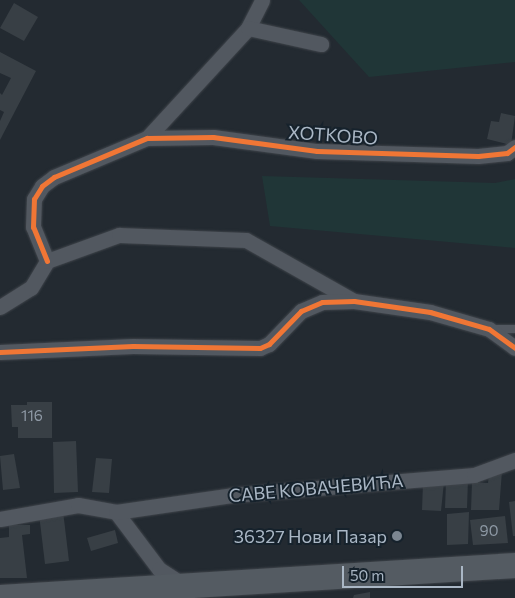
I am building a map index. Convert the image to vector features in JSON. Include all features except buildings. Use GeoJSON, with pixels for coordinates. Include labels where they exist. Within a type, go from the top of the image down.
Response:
{"type":"FeatureCollection","features":[{"type":"Feature","properties":{"kind":"main road"},"geometry":{"type":"LineString","coordinates":[[0,598],[185,592],[515,565]]}},
{"type":"Feature","properties":{"kind":"street"},"geometry":{"type":"LineString","coordinates":[[48,261],[33,227],[34,199],[42,186],[54,178],[147,138],[248,28],[262,0]]}},
{"type":"Feature","properties":{"kind":"street"},"geometry":{"type":"LineString","coordinates":[[248,28],[322,44]]}},
{"type":"Feature","properties":{"kind":"street","name":"ХОТКОВО"},"geometry":{"type":"LineString","coordinates":[[147,138],[213,137],[316,151],[478,156],[507,153],[515,148]]}},
{"type":"Feature","properties":{"kind":"street"},"geometry":{"type":"LineString","coordinates":[[0,308],[31,288],[48,261],[119,235],[246,240],[354,301]]}},
{"type":"Feature","properties":{"kind":"street"},"geometry":{"type":"LineString","coordinates":[[0,352],[133,346],[260,348],[269,344],[301,311],[322,302],[354,301],[430,312],[489,329],[515,348]]}},
{"type":"Feature","properties":{"kind":"street","name":"САВЕ КОВАЧЕВИЋА"},"geometry":{"type":"LineString","coordinates":[[0,519],[78,504],[116,512],[232,495],[474,475],[515,460]]}},
{"type":"Feature","properties":{"kind":"street"},"geometry":{"type":"LineString","coordinates":[[116,512],[160,570],[185,592]]}},
{"type":"Feature","properties":{"kind":"lane"},"geometry":{"type":"LineString","coordinates":[[489,329],[515,329]]}},
{"type":"Feature","properties":{"kind":"green space"},"geometry":{"type":"Polygon","coordinates":[[[299,0],[515,0],[515,62],[369,77],[299,0]]]}},
{"type":"Feature","properties":{"kind":"green space"},"geometry":{"type":"Polygon","coordinates":[[[262,176],[495,183],[515,179],[515,248],[270,226],[262,176]]]}},
{"type":"Feature","properties":{"kind":"cycle path"},"geometry":{"type":"LineString","coordinates":[[47,261],[33,227],[34,199],[42,186],[54,177],[147,138],[213,137],[317,151],[478,156],[507,153],[515,147]]}},
{"type":"Feature","properties":{"kind":"cycle path"},"geometry":{"type":"LineString","coordinates":[[0,352],[133,346],[260,348],[269,344],[301,311],[322,302],[354,301],[430,312],[489,329],[515,348]]}},
{"type":"Feature","properties":{"kind":"place","name":"36327 Нови Пазар"},"geometry":{"type":"Point","coordinates":[397,536]}}]}
